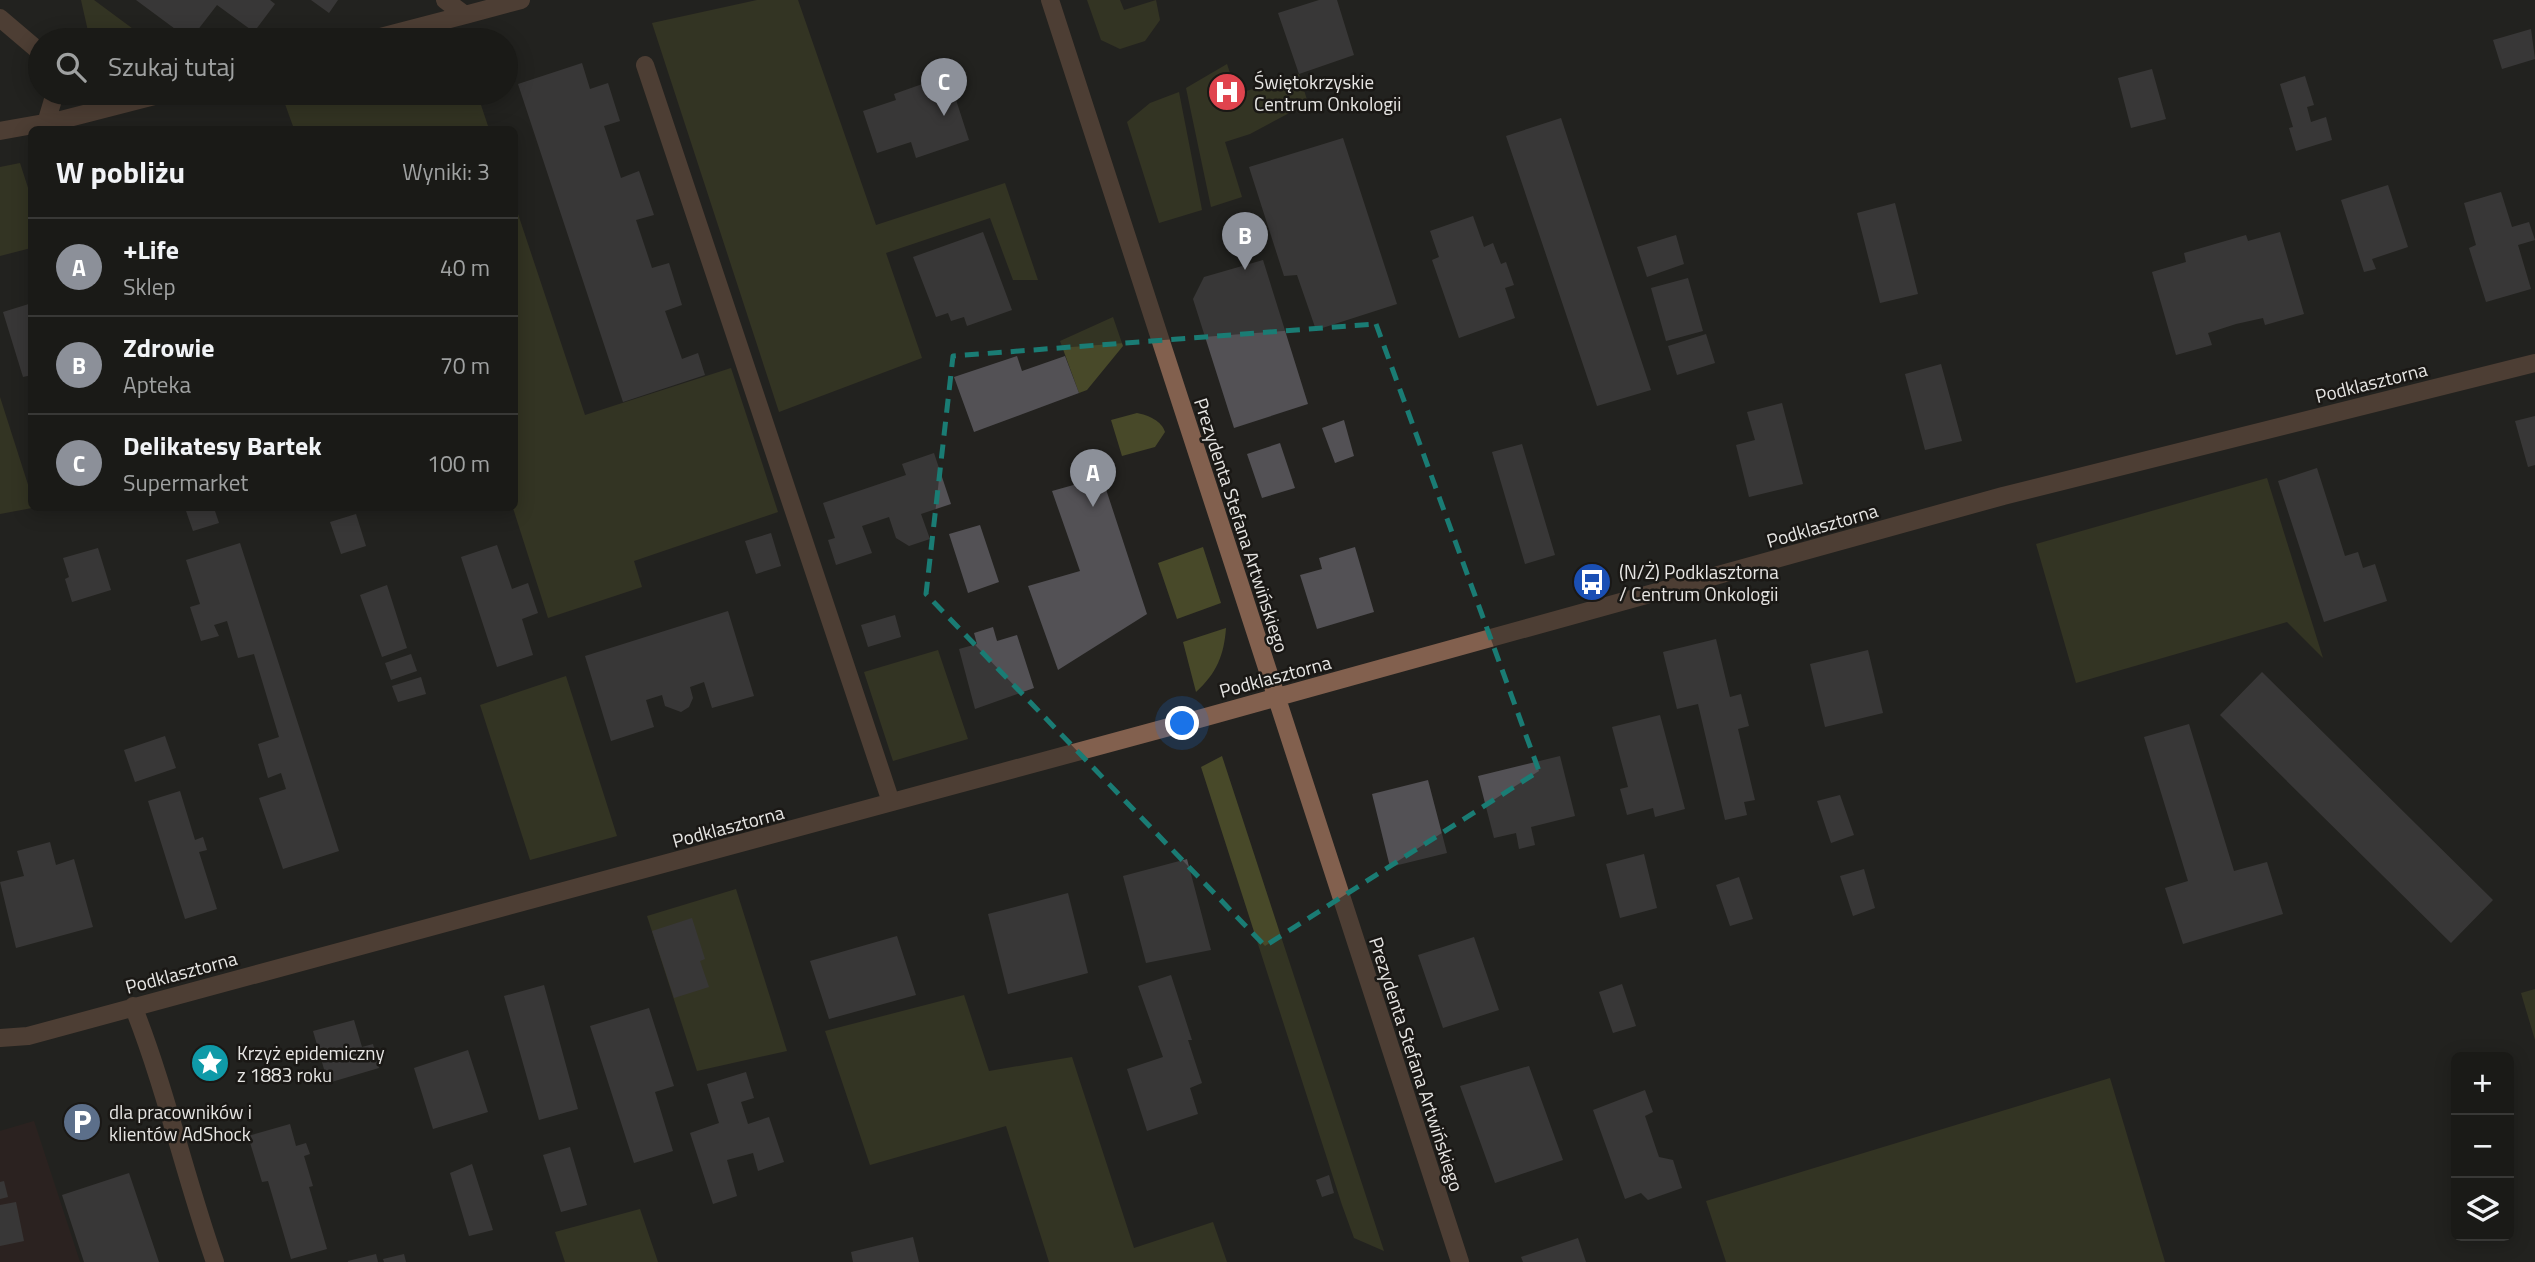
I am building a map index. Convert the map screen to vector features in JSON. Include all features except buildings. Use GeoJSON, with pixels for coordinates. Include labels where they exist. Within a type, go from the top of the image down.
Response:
{"type":"FeatureCollection","features":[{"type":"Feature","properties":{"kind":"street"},"geometry":{"type":"LineString","coordinates":[[445,0],[465,15]]}},
{"type":"Feature","properties":{"kind":"street"},"geometry":{"type":"LineString","coordinates":[[415,28],[521,0]]}},
{"type":"Feature","properties":{"kind":"street","name":"Prezydenta Stefana Artwińskiego"},"geometry":{"type":"LineString","coordinates":[[1050,0],[1460,1262]]}},
{"type":"Feature","properties":{"kind":"street"},"geometry":{"type":"LineString","coordinates":[[0,18],[28,42]]}},
{"type":"Feature","properties":{"kind":"street"},"geometry":{"type":"LineString","coordinates":[[645,65],[891,802]]}},
{"type":"Feature","properties":{"kind":"street"},"geometry":{"type":"LineString","coordinates":[[46,122],[51,105]]}},
{"type":"Feature","properties":{"kind":"street"},"geometry":{"type":"LineString","coordinates":[[0,131],[116,105]]}},
{"type":"Feature","properties":{"kind":"street","name":"Podklasztorna"},"geometry":{"type":"LineString","coordinates":[[0,1038],[28,1036],[1275,698],[2003,496],[2535,363]]}},
{"type":"Feature","properties":{"kind":"street"},"geometry":{"type":"LineString","coordinates":[[133,1006],[161,1084],[196,1210],[215,1262]]}},
{"type":"Feature","properties":{"kind":"street","name":"Podklasztorna"},"geometry":{"type":"LineString","coordinates":[[0,1052],[28,1036]]}},
{"type":"Feature","properties":{"kind":"highlighted area"},"geometry":{"type":"Polygon","coordinates":[[[1376,324],[1539,771],[1265,946],[926,594],[953,356],[1376,324]]]}},
{"type":"Feature","properties":{"kind":"shaded area"},"geometry":{"type":"Polygon","coordinates":[[[34,1121],[80,1262],[0,1262],[0,1131],[34,1121]]]}},
{"type":"Feature","properties":{"kind":"green space"},"geometry":{"type":"Polygon","coordinates":[[[81,0],[94,0],[132,28],[87,28],[81,0]]]}},
{"type":"Feature","properties":{"kind":"green space"},"geometry":{"type":"Polygon","coordinates":[[[757,0],[798,0],[876,225],[1005,183],[1038,280],[1013,280],[990,218],[886,253],[922,358],[779,412],[652,23],[757,0]]]}},
{"type":"Feature","properties":{"kind":"green space"},"geometry":{"type":"Polygon","coordinates":[[[1087,0],[1120,0],[1124,10],[1156,0],[1160,20],[1145,41],[1120,49],[1101,40],[1087,0]]]}},
{"type":"Feature","properties":{"kind":"green space"},"geometry":{"type":"Polygon","coordinates":[[[1227,64],[1237,94],[1299,74],[1308,103],[1250,134],[1225,142],[1242,197],[1211,207],[1186,88],[1227,64]]]}},
{"type":"Feature","properties":{"kind":"green space"},"geometry":{"type":"Polygon","coordinates":[[[1179,92],[1202,210],[1159,223],[1127,122],[1150,103],[1179,92]]]}},
{"type":"Feature","properties":{"kind":"green space"},"geometry":{"type":"Polygon","coordinates":[[[285,105],[481,105],[488,126],[293,126],[285,105]]]}},
{"type":"Feature","properties":{"kind":"green space"},"geometry":{"type":"Polygon","coordinates":[[[20,163],[28,188],[28,249],[0,256],[0,167],[20,163]]]}},
{"type":"Feature","properties":{"kind":"green space"},"geometry":{"type":"Polygon","coordinates":[[[518,214],[585,415],[731,368],[778,512],[634,561],[642,587],[548,618],[514,511],[518,511],[518,214]]]}},
{"type":"Feature","properties":{"kind":"green space"},"geometry":{"type":"Polygon","coordinates":[[[1113,317],[1123,346],[1087,390],[1079,393],[1060,341],[1113,317]]]}},
{"type":"Feature","properties":{"kind":"green space"},"geometry":{"type":"Polygon","coordinates":[[[0,397],[28,485],[28,509],[0,514],[0,397]]]}},
{"type":"Feature","properties":{"kind":"green space"},"geometry":{"type":"Polygon","coordinates":[[[1137,413],[1154,419],[1165,432],[1155,447],[1122,456],[1111,420],[1137,413]]]}},
{"type":"Feature","properties":{"kind":"green space"},"geometry":{"type":"Polygon","coordinates":[[[2267,478],[2323,658],[2287,622],[2076,683],[2036,544],[2267,478]]]}},
{"type":"Feature","properties":{"kind":"green space"},"geometry":{"type":"Polygon","coordinates":[[[1203,547],[1221,603],[1177,619],[1158,563],[1203,547]]]}},
{"type":"Feature","properties":{"kind":"green space"},"geometry":{"type":"Polygon","coordinates":[[[1226,628],[1218,663],[1196,692],[1183,642],[1226,628]]]}},
{"type":"Feature","properties":{"kind":"green space"},"geometry":{"type":"Polygon","coordinates":[[[938,650],[968,739],[893,761],[864,672],[938,650]]]}},
{"type":"Feature","properties":{"kind":"green space"},"geometry":{"type":"Polygon","coordinates":[[[566,676],[617,836],[530,860],[480,705],[566,676]]]}},
{"type":"Feature","properties":{"kind":"green space"},"geometry":{"type":"Polygon","coordinates":[[[1222,756],[1384,1251],[1354,1238],[1342,1205],[1201,767],[1222,756]]]}},
{"type":"Feature","properties":{"kind":"green space"},"geometry":{"type":"Polygon","coordinates":[[[736,889],[787,1051],[697,1071],[647,916],[736,889]]]}},
{"type":"Feature","properties":{"kind":"green space"},"geometry":{"type":"Polygon","coordinates":[[[2535,989],[2535,1040],[2521,993],[2535,989]]]}},
{"type":"Feature","properties":{"kind":"green space"},"geometry":{"type":"Polygon","coordinates":[[[964,995],[989,1071],[1072,1057],[1134,1248],[1213,1222],[1227,1262],[1049,1262],[1006,1126],[870,1165],[825,1031],[964,995]]]}},
{"type":"Feature","properties":{"kind":"green space"},"geometry":{"type":"Polygon","coordinates":[[[2110,1078],[2165,1262],[1726,1262],[1706,1201],[2110,1078]]]}},
{"type":"Feature","properties":{"kind":"green space"},"geometry":{"type":"Polygon","coordinates":[[[640,1209],[658,1262],[565,1262],[555,1232],[640,1209]]]}},
{"type":"Feature","properties":{"kind":"place","name":"Świętokrzyskie Centrum Onkologii"},"geometry":{"type":"Point","coordinates":[1227,92]}},
{"type":"Feature","properties":{"kind":"place","name":"Delikatesy Bartek"},"geometry":{"type":"Point","coordinates":[944,116]}},
{"type":"Feature","properties":{"kind":"place","name":"Zdrowie"},"geometry":{"type":"Point","coordinates":[1245,270]}},
{"type":"Feature","properties":{"kind":"place","name":"+Life"},"geometry":{"type":"Point","coordinates":[1093,507]}},
{"type":"Feature","properties":{"kind":"place","name":"(N/Ż) Podklasztorna / Centrum Onkologii"},"geometry":{"type":"Point","coordinates":[1592,582]}},
{"type":"Feature","properties":{"kind":"place","name":"Krzyż epidemiczny z 1883 roku"},"geometry":{"type":"Point","coordinates":[210,1063]}},
{"type":"Feature","properties":{"kind":"place","name":"dla pracowników i klientów AdShock"},"geometry":{"type":"Point","coordinates":[82,1122]}}]}
